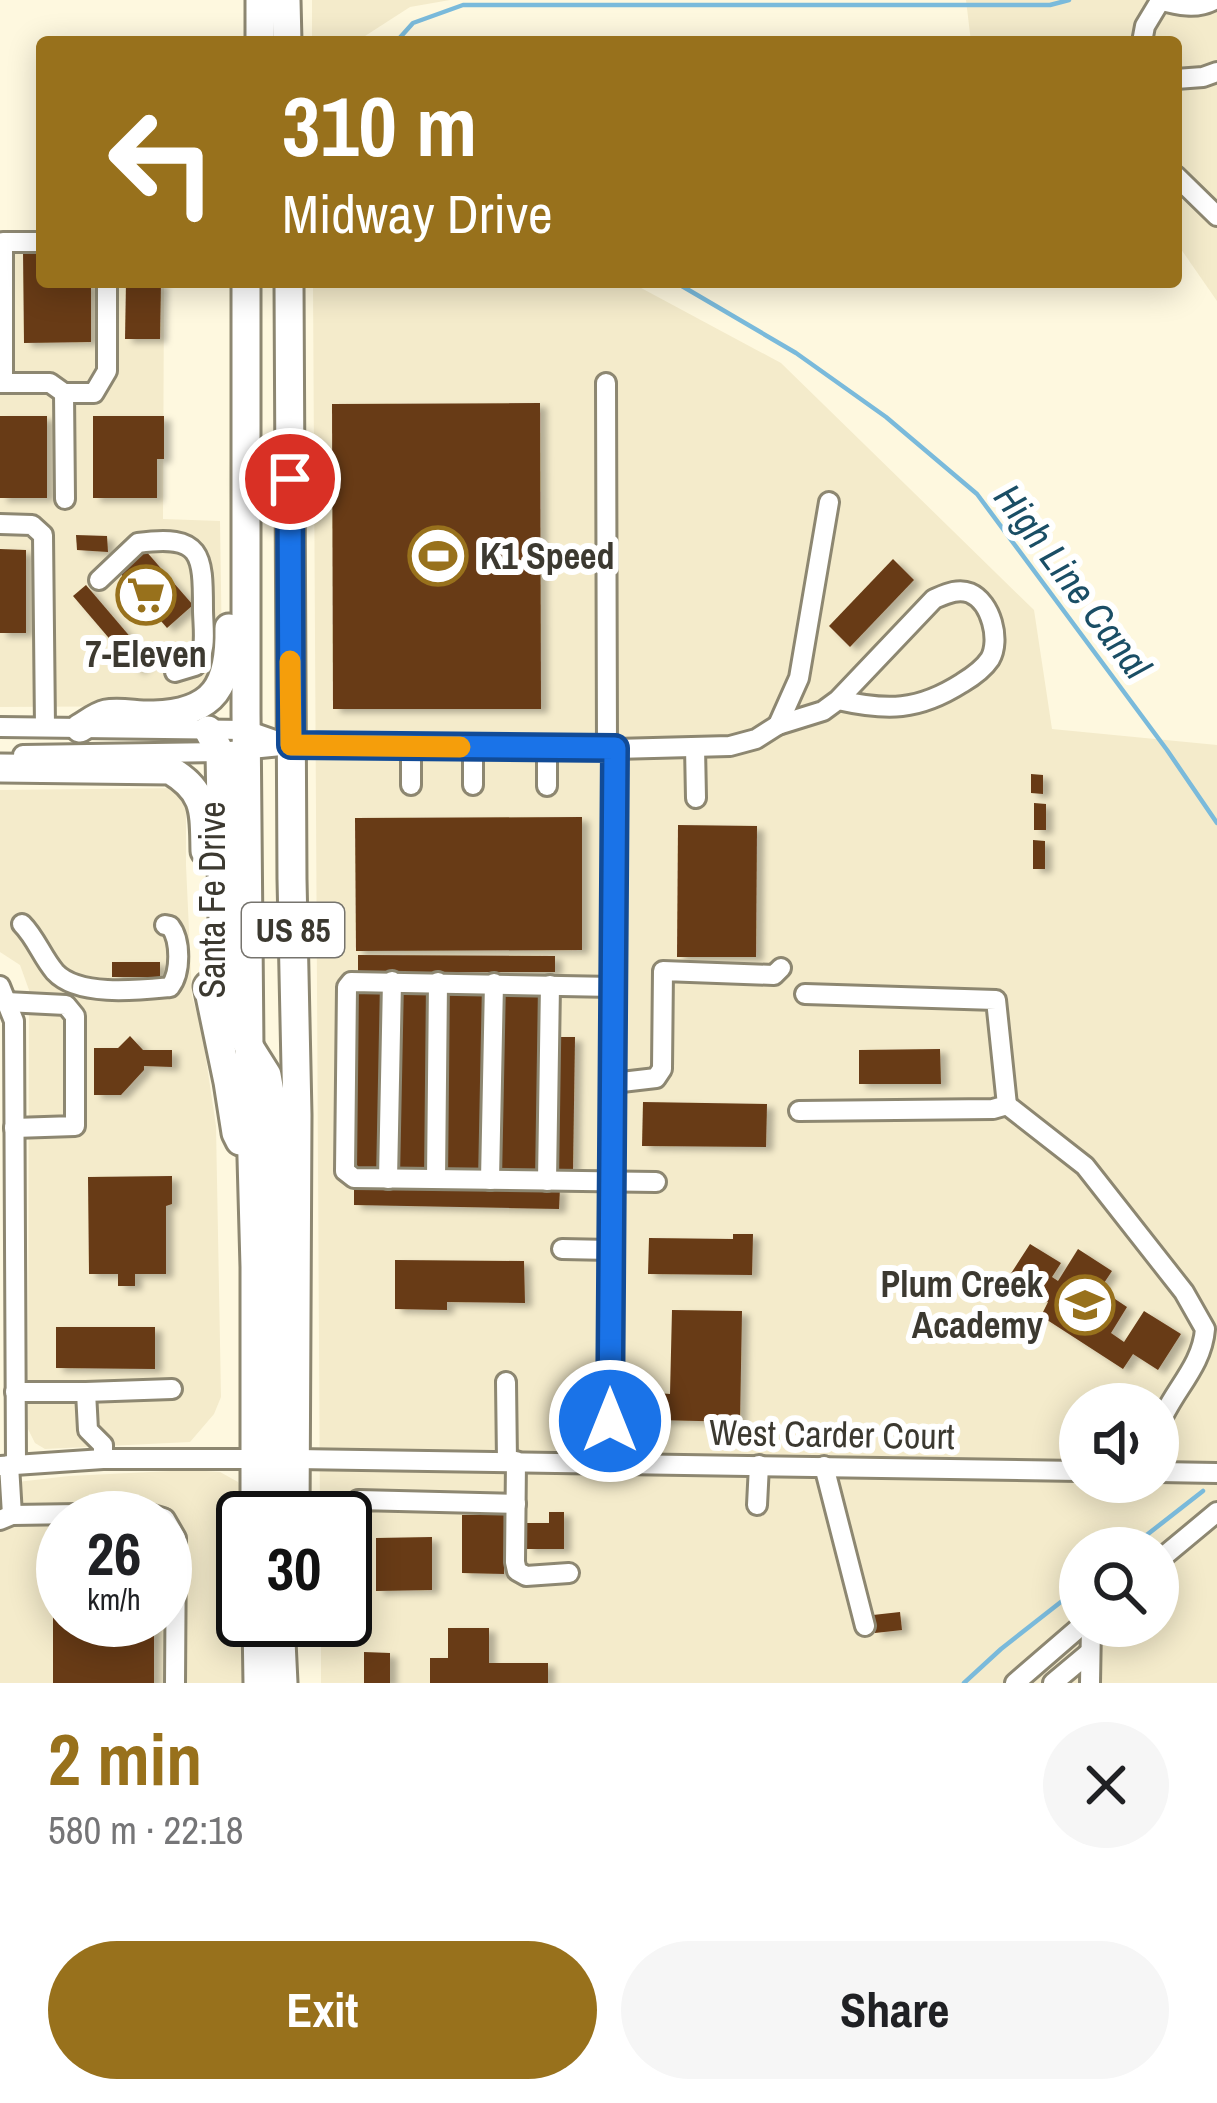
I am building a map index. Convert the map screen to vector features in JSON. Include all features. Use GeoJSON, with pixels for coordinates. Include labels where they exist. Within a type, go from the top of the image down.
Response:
{"type":"FeatureCollection","features":[{"type":"Feature","properties":{"kind":"highway"},"geometry":{"type":"LineString","coordinates":[[244,0],[245,36]]}},
{"type":"Feature","properties":{"kind":"highway"},"geometry":{"type":"LineString","coordinates":[[260,0],[260,36]]}},
{"type":"Feature","properties":{"kind":"highway"},"geometry":{"type":"LineString","coordinates":[[286,0],[287,36]]}},
{"type":"Feature","properties":{"kind":"highway"},"geometry":{"type":"LineString","coordinates":[[245,288],[224,976],[229,1002],[249,1049],[267,1075],[272,1109],[277,1491]]}},
{"type":"Feature","properties":{"kind":"highway"},"geometry":{"type":"LineString","coordinates":[[274,288],[289,348]]}},
{"type":"Feature","properties":{"kind":"highway","name":"US 85"},"geometry":{"type":"LineString","coordinates":[[289,288],[295,1491]]}},
{"type":"Feature","properties":{"kind":"highway"},"geometry":{"type":"LineString","coordinates":[[80,728],[106,714],[185,712],[205,704],[225,677],[230,658],[228,404],[246,338]]}},
{"type":"Feature","properties":{"kind":"highway"},"geometry":{"type":"LineString","coordinates":[[0,768],[170,770],[190,783],[199,797],[204,824],[208,987],[236,1133],[252,1165]]}},
{"type":"Feature","properties":{"kind":"highway","name":"Santa Fe Drive"},"geometry":{"type":"LineString","coordinates":[[249,1049],[255,1491]]}},
{"type":"Feature","properties":{"kind":"highway"},"geometry":{"type":"LineString","coordinates":[[258,1647],[259,1683]]}},
{"type":"Feature","properties":{"kind":"highway"},"geometry":{"type":"LineString","coordinates":[[281,1647],[283,1683]]}},
{"type":"Feature","properties":{"kind":"highway"},"geometry":{"type":"LineString","coordinates":[[296,1647],[297,1683]]}},
{"type":"Feature","properties":{"kind":"street"},"geometry":{"type":"LineString","coordinates":[[1143,36],[1160,0],[1187,6],[1214,0]]}},
{"type":"Feature","properties":{"kind":"street"},"geometry":{"type":"LineString","coordinates":[[1182,78],[1217,72]]}},
{"type":"Feature","properties":{"kind":"street"},"geometry":{"type":"LineString","coordinates":[[1182,182],[1217,216]]}},
{"type":"Feature","properties":{"kind":"street"},"geometry":{"type":"LineString","coordinates":[[36,242],[2,242],[1,383],[50,383],[64,393],[94,393],[107,371],[107,288]]}},
{"type":"Feature","properties":{"kind":"street"},"geometry":{"type":"LineString","coordinates":[[606,383],[614,987],[610,1463]]}},
{"type":"Feature","properties":{"kind":"street"},"geometry":{"type":"LineString","coordinates":[[64,393],[65,499]]}},
{"type":"Feature","properties":{"kind":"street"},"geometry":{"type":"LineString","coordinates":[[778,725],[800,678],[829,502]]}},
{"type":"Feature","properties":{"kind":"street"},"geometry":{"type":"LineString","coordinates":[[0,524],[32,524],[43,535],[45,727]]}},
{"type":"Feature","properties":{"kind":"street"},"geometry":{"type":"LineString","coordinates":[[99,580],[138,543],[180,543],[196,554],[203,567],[203,650],[195,666],[175,672]]}},
{"type":"Feature","properties":{"kind":"street"},"geometry":{"type":"LineString","coordinates":[[0,727],[80,728],[291,745],[730,746],[823,711],[934,598],[969,592],[992,620],[991,658],[972,677],[939,697],[901,708],[838,700]]}},
{"type":"Feature","properties":{"kind":"street"},"geometry":{"type":"LineString","coordinates":[[0,756],[230,741]]}},
{"type":"Feature","properties":{"kind":"street"},"geometry":{"type":"LineString","coordinates":[[411,747],[411,785]]}},
{"type":"Feature","properties":{"kind":"street"},"geometry":{"type":"LineString","coordinates":[[473,747],[473,785]]}},
{"type":"Feature","properties":{"kind":"street"},"geometry":{"type":"LineString","coordinates":[[695,747],[696,798]]}},
{"type":"Feature","properties":{"kind":"street"},"geometry":{"type":"LineString","coordinates":[[547,748],[548,786]]}},
{"type":"Feature","properties":{"kind":"street"},"geometry":{"type":"LineString","coordinates":[[22,923],[58,976],[86,988],[170,987],[177,978],[177,937],[165,925]]}},
{"type":"Feature","properties":{"kind":"street"},"geometry":{"type":"LineString","coordinates":[[613,1083],[656,1078],[662,1069],[663,971],[774,975],[781,968]]}},
{"type":"Feature","properties":{"kind":"street"},"geometry":{"type":"LineString","coordinates":[[614,987],[355,981],[347,987],[345,1171],[354,1178],[656,1182]]}},
{"type":"Feature","properties":{"kind":"street"},"geometry":{"type":"LineString","coordinates":[[388,1179],[392,982]]}},
{"type":"Feature","properties":{"kind":"street"},"geometry":{"type":"LineString","coordinates":[[436,1179],[437,982]]}},
{"type":"Feature","properties":{"kind":"street"},"geometry":{"type":"LineString","coordinates":[[490,1180],[494,983]]}},
{"type":"Feature","properties":{"kind":"street"},"geometry":{"type":"LineString","coordinates":[[548,1181],[550,985]]}},
{"type":"Feature","properties":{"kind":"street"},"geometry":{"type":"LineString","coordinates":[[3,994],[14,1022],[15,1392],[6,1517],[36,1516]]}},
{"type":"Feature","properties":{"kind":"street"},"geometry":{"type":"LineString","coordinates":[[3,994],[67,1005],[75,1016],[75,1126],[14,1128]]}},
{"type":"Feature","properties":{"kind":"street"},"geometry":{"type":"LineString","coordinates":[[805,994],[996,1000],[1007,1105],[1085,1166],[1184,1292],[1205,1329],[1199,1359],[1179,1390]]}},
{"type":"Feature","properties":{"kind":"street"},"geometry":{"type":"LineString","coordinates":[[799,1111],[1007,1105]]}},
{"type":"Feature","properties":{"kind":"street"},"geometry":{"type":"LineString","coordinates":[[562,1249],[611,1250]]}},
{"type":"Feature","properties":{"kind":"street"},"geometry":{"type":"LineString","coordinates":[[506,1382],[516,1504],[515,1562],[526,1576],[569,1573]]}},
{"type":"Feature","properties":{"kind":"street"},"geometry":{"type":"LineString","coordinates":[[15,1392],[172,1389]]}},
{"type":"Feature","properties":{"kind":"street"},"geometry":{"type":"LineString","coordinates":[[86,1392],[88,1430],[103,1445],[103,1459]]}},
{"type":"Feature","properties":{"kind":"street"},"geometry":{"type":"LineString","coordinates":[[8,1465],[103,1459],[255,1459]]}},
{"type":"Feature","properties":{"kind":"street","name":"West Carder Court"},"geometry":{"type":"LineString","coordinates":[[296,1459],[1059,1471]]}},
{"type":"Feature","properties":{"kind":"street"},"geometry":{"type":"LineString","coordinates":[[411,1500],[412,1459]]}},
{"type":"Feature","properties":{"kind":"street"},"geometry":{"type":"LineString","coordinates":[[758,1505],[759,1466]]}},
{"type":"Feature","properties":{"kind":"street"},"geometry":{"type":"LineString","coordinates":[[824,1466],[865,1626]]}},
{"type":"Feature","properties":{"kind":"street"},"geometry":{"type":"LineString","coordinates":[[1179,1472],[1217,1473]]}},
{"type":"Feature","properties":{"kind":"street"},"geometry":{"type":"LineString","coordinates":[[372,1500],[516,1504]]}},
{"type":"Feature","properties":{"kind":"street"},"geometry":{"type":"LineString","coordinates":[[1179,1544],[1217,1512]]}},
{"type":"Feature","properties":{"kind":"street"},"geometry":{"type":"LineString","coordinates":[[1015,1683],[1059,1645]]}},
{"type":"Feature","properties":{"kind":"street"},"geometry":{"type":"LineString","coordinates":[[175,1647],[175,1683]]}},
{"type":"Feature","properties":{"kind":"street"},"geometry":{"type":"LineString","coordinates":[[1090,1647],[1090,1683]]}},
{"type":"Feature","properties":{"kind":"street"},"geometry":{"type":"LineString","coordinates":[[1053,1683],[1090,1652]]}},
{"type":"Feature","properties":{"kind":"shaded area"},"geometry":{"type":"Polygon","coordinates":[[[312,0],[450,0],[410,7],[365,36],[312,36],[312,0]]]}},
{"type":"Feature","properties":{"kind":"shaded area"},"geometry":{"type":"Polygon","coordinates":[[[966,0],[1217,0],[1217,301],[1182,251],[1182,36],[970,36],[966,0]]]}},
{"type":"Feature","properties":{"kind":"shaded area"},"geometry":{"type":"Polygon","coordinates":[[[0,235],[36,235],[36,288],[164,288],[163,519],[220,521],[222,654],[210,687],[180,706],[0,707],[0,235]]]}},
{"type":"Feature","properties":{"kind":"shaded area"},"geometry":{"type":"Polygon","coordinates":[[[313,288],[641,288],[781,363],[1034,610],[1052,729],[1217,745],[1217,1683],[321,1683],[321,1647],[372,1647],[372,1491],[320,1491],[313,288]]]}},
{"type":"Feature","properties":{"kind":"shaded area"},"geometry":{"type":"Polygon","coordinates":[[[186,788],[192,996],[216,1126],[221,1397],[214,1414],[190,1442],[45,1449],[35,1443],[28,1429],[29,990],[20,965],[0,952],[0,790],[186,788]]]}},
{"type":"Feature","properties":{"kind":"shaded area"},"geometry":{"type":"Polygon","coordinates":[[[191,1470],[220,1472],[238,1482],[241,1491],[216,1491],[216,1647],[249,1647],[250,1683],[0,1683],[0,1484],[191,1470]]]}},
{"type":"Feature","properties":{"kind":"building"},"geometry":{"type":"Polygon","coordinates":[[[23,251],[36,251],[36,288],[91,288],[91,342],[24,343],[23,251]]]}},
{"type":"Feature","properties":{"kind":"building"},"geometry":{"type":"Polygon","coordinates":[[[126,288],[161,288],[160,339],[125,339],[126,288]]]}},
{"type":"Feature","properties":{"kind":"building"},"geometry":{"type":"Polygon","coordinates":[[[540,403],[541,709],[333,709],[332,404],[540,403]]]}},
{"type":"Feature","properties":{"kind":"building"},"geometry":{"type":"Polygon","coordinates":[[[0,416],[47,416],[47,498],[0,498],[0,416]]]}},
{"type":"Feature","properties":{"kind":"building"},"geometry":{"type":"Polygon","coordinates":[[[93,416],[164,416],[164,459],[157,459],[157,498],[93,498],[93,416]]]}},
{"type":"Feature","properties":{"kind":"building"},"geometry":{"type":"Polygon","coordinates":[[[76,535],[107,536],[108,552],[77,550],[76,535]]]}},
{"type":"Feature","properties":{"kind":"building"},"geometry":{"type":"Polygon","coordinates":[[[0,549],[26,550],[26,633],[0,633],[0,549]]]}},
{"type":"Feature","properties":{"kind":"building"},"geometry":{"type":"Polygon","coordinates":[[[145,550],[193,605],[167,628],[119,572],[145,550]]]}},
{"type":"Feature","properties":{"kind":"building"},"geometry":{"type":"Polygon","coordinates":[[[893,559],[914,580],[850,647],[829,626],[893,559]]]}},
{"type":"Feature","properties":{"kind":"building"},"geometry":{"type":"Polygon","coordinates":[[[86,585],[150,660],[137,671],[73,596],[86,585]]]}},
{"type":"Feature","properties":{"kind":"building"},"geometry":{"type":"Polygon","coordinates":[[[1031,774],[1043,775],[1043,794],[1031,793],[1031,774]]]}},
{"type":"Feature","properties":{"kind":"building"},"geometry":{"type":"Polygon","coordinates":[[[1034,803],[1046,804],[1046,830],[1034,830],[1034,803]]]}},
{"type":"Feature","properties":{"kind":"building"},"geometry":{"type":"Polygon","coordinates":[[[582,817],[582,950],[356,951],[355,818],[582,817]]]}},
{"type":"Feature","properties":{"kind":"building"},"geometry":{"type":"Polygon","coordinates":[[[678,825],[757,826],[756,957],[677,957],[678,825]]]}},
{"type":"Feature","properties":{"kind":"building"},"geometry":{"type":"Polygon","coordinates":[[[1033,840],[1045,841],[1045,869],[1033,869],[1033,840]]]}},
{"type":"Feature","properties":{"kind":"building"},"geometry":{"type":"Polygon","coordinates":[[[358,955],[555,956],[555,972],[358,972],[358,955]]]}},
{"type":"Feature","properties":{"kind":"building"},"geometry":{"type":"Polygon","coordinates":[[[112,962],[160,962],[160,977],[112,977],[112,962]]]}},
{"type":"Feature","properties":{"kind":"building"},"geometry":{"type":"Polygon","coordinates":[[[355,990],[381,990],[380,1167],[353,1167],[355,990]]]}},
{"type":"Feature","properties":{"kind":"building"},"geometry":{"type":"Polygon","coordinates":[[[399,992],[429,993],[426,1169],[396,1168],[399,992]]]}},
{"type":"Feature","properties":{"kind":"building"},"geometry":{"type":"Polygon","coordinates":[[[445,993],[483,994],[480,1168],[442,1168],[445,993]]]}},
{"type":"Feature","properties":{"kind":"building"},"geometry":{"type":"Polygon","coordinates":[[[500,994],[539,995],[537,1169],[498,1169],[500,994]]]}},
{"type":"Feature","properties":{"kind":"building"},"geometry":{"type":"Polygon","coordinates":[[[130,1036],[143,1050],[172,1050],[172,1067],[144,1066],[121,1095],[94,1095],[94,1048],[118,1048],[130,1036]]]}},
{"type":"Feature","properties":{"kind":"building"},"geometry":{"type":"Polygon","coordinates":[[[555,1037],[575,1037],[573,1169],[553,1169],[555,1037]]]}},
{"type":"Feature","properties":{"kind":"building"},"geometry":{"type":"Polygon","coordinates":[[[940,1049],[941,1084],[859,1084],[859,1050],[940,1049]]]}},
{"type":"Feature","properties":{"kind":"building"},"geometry":{"type":"Polygon","coordinates":[[[643,1102],[767,1104],[766,1147],[642,1146],[643,1102]]]}},
{"type":"Feature","properties":{"kind":"building"},"geometry":{"type":"Polygon","coordinates":[[[172,1176],[172,1204],[166,1206],[166,1274],[135,1274],[135,1286],[118,1286],[118,1274],[89,1274],[88,1177],[172,1176]]]}},
{"type":"Feature","properties":{"kind":"building"},"geometry":{"type":"Polygon","coordinates":[[[354,1187],[560,1188],[559,1209],[354,1205],[354,1187]]]}},
{"type":"Feature","properties":{"kind":"building"},"geometry":{"type":"Polygon","coordinates":[[[733,1234],[753,1234],[752,1275],[648,1274],[649,1238],[733,1239],[733,1234]]]}},
{"type":"Feature","properties":{"kind":"building","name":"Plum Creek Academy"},"geometry":{"type":"Polygon","coordinates":[[[1030,1244],[1061,1263],[1052,1277],[1058,1281],[1078,1249],[1112,1271],[1100,1289],[1127,1307],[1111,1333],[1124,1342],[1144,1311],[1181,1334],[1158,1370],[1133,1354],[1123,1369],[1041,1316],[1048,1302],[1008,1278],[1030,1244]]]}},
{"type":"Feature","properties":{"kind":"building"},"geometry":{"type":"Polygon","coordinates":[[[395,1260],[524,1261],[525,1303],[447,1302],[447,1310],[395,1309],[395,1260]]]}},
{"type":"Feature","properties":{"kind":"building"},"geometry":{"type":"Polygon","coordinates":[[[672,1310],[742,1311],[740,1422],[657,1420],[657,1393],[670,1394],[672,1310]]]}},
{"type":"Feature","properties":{"kind":"building"},"geometry":{"type":"Polygon","coordinates":[[[56,1327],[155,1327],[155,1369],[56,1368],[56,1327]]]}},
{"type":"Feature","properties":{"kind":"building"},"geometry":{"type":"Polygon","coordinates":[[[549,1512],[564,1512],[564,1549],[526,1549],[526,1523],[549,1523],[549,1512]]]}},
{"type":"Feature","properties":{"kind":"building"},"geometry":{"type":"Polygon","coordinates":[[[462,1515],[504,1515],[504,1574],[462,1573],[462,1515]]]}},
{"type":"Feature","properties":{"kind":"building"},"geometry":{"type":"Polygon","coordinates":[[[432,1537],[432,1590],[376,1591],[376,1538],[432,1537]]]}},
{"type":"Feature","properties":{"kind":"building"},"geometry":{"type":"Polygon","coordinates":[[[900,1612],[902,1630],[875,1633],[873,1615],[900,1612]]]}},
{"type":"Feature","properties":{"kind":"building"},"geometry":{"type":"Polygon","coordinates":[[[448,1628],[489,1628],[489,1663],[548,1663],[548,1683],[430,1683],[430,1658],[448,1658],[448,1628]]]}},
{"type":"Feature","properties":{"kind":"building"},"geometry":{"type":"Polygon","coordinates":[[[53,1647],[154,1647],[154,1683],[53,1683],[53,1647]]]}},
{"type":"Feature","properties":{"kind":"building"},"geometry":{"type":"Polygon","coordinates":[[[364,1652],[390,1653],[390,1683],[364,1683],[364,1652]]]}},
{"type":"Feature","properties":{"kind":"waterway","name":"High Line Canal"},"geometry":{"type":"LineString","coordinates":[[401,36],[413,23],[463,5],[1050,5],[1069,0]]}},
{"type":"Feature","properties":{"kind":"waterway","name":"High Line Canal"},"geometry":{"type":"LineString","coordinates":[[685,288],[796,353],[886,417],[977,494],[1217,823]]}},
{"type":"Feature","properties":{"kind":"waterway","name":"High Line Canal"},"geometry":{"type":"LineString","coordinates":[[1157,1527],[1203,1491]]}},
{"type":"Feature","properties":{"kind":"waterway","name":"High Line Canal"},"geometry":{"type":"LineString","coordinates":[[964,1683],[1059,1603]]}},
{"type":"Feature","properties":{"kind":"slow traffic"},"geometry":{"type":"LineString","coordinates":[[290,661],[291,745],[460,747]]}},
{"type":"Feature","properties":{"kind":"place","name":"K1 Speed"},"geometry":{"type":"Point","coordinates":[438,556]}},
{"type":"Feature","properties":{"kind":"place","name":"7-Eleven"},"geometry":{"type":"Point","coordinates":[146,595]}},
{"type":"Feature","properties":{"kind":"place","name":"Plum Creek Academy"},"geometry":{"type":"Point","coordinates":[1085,1305]}},
{"type":"Feature","properties":{"kind":"route"},"geometry":{"type":"LineString","coordinates":[[290,479],[291,745],[615,748],[610,1421]]}}]}
